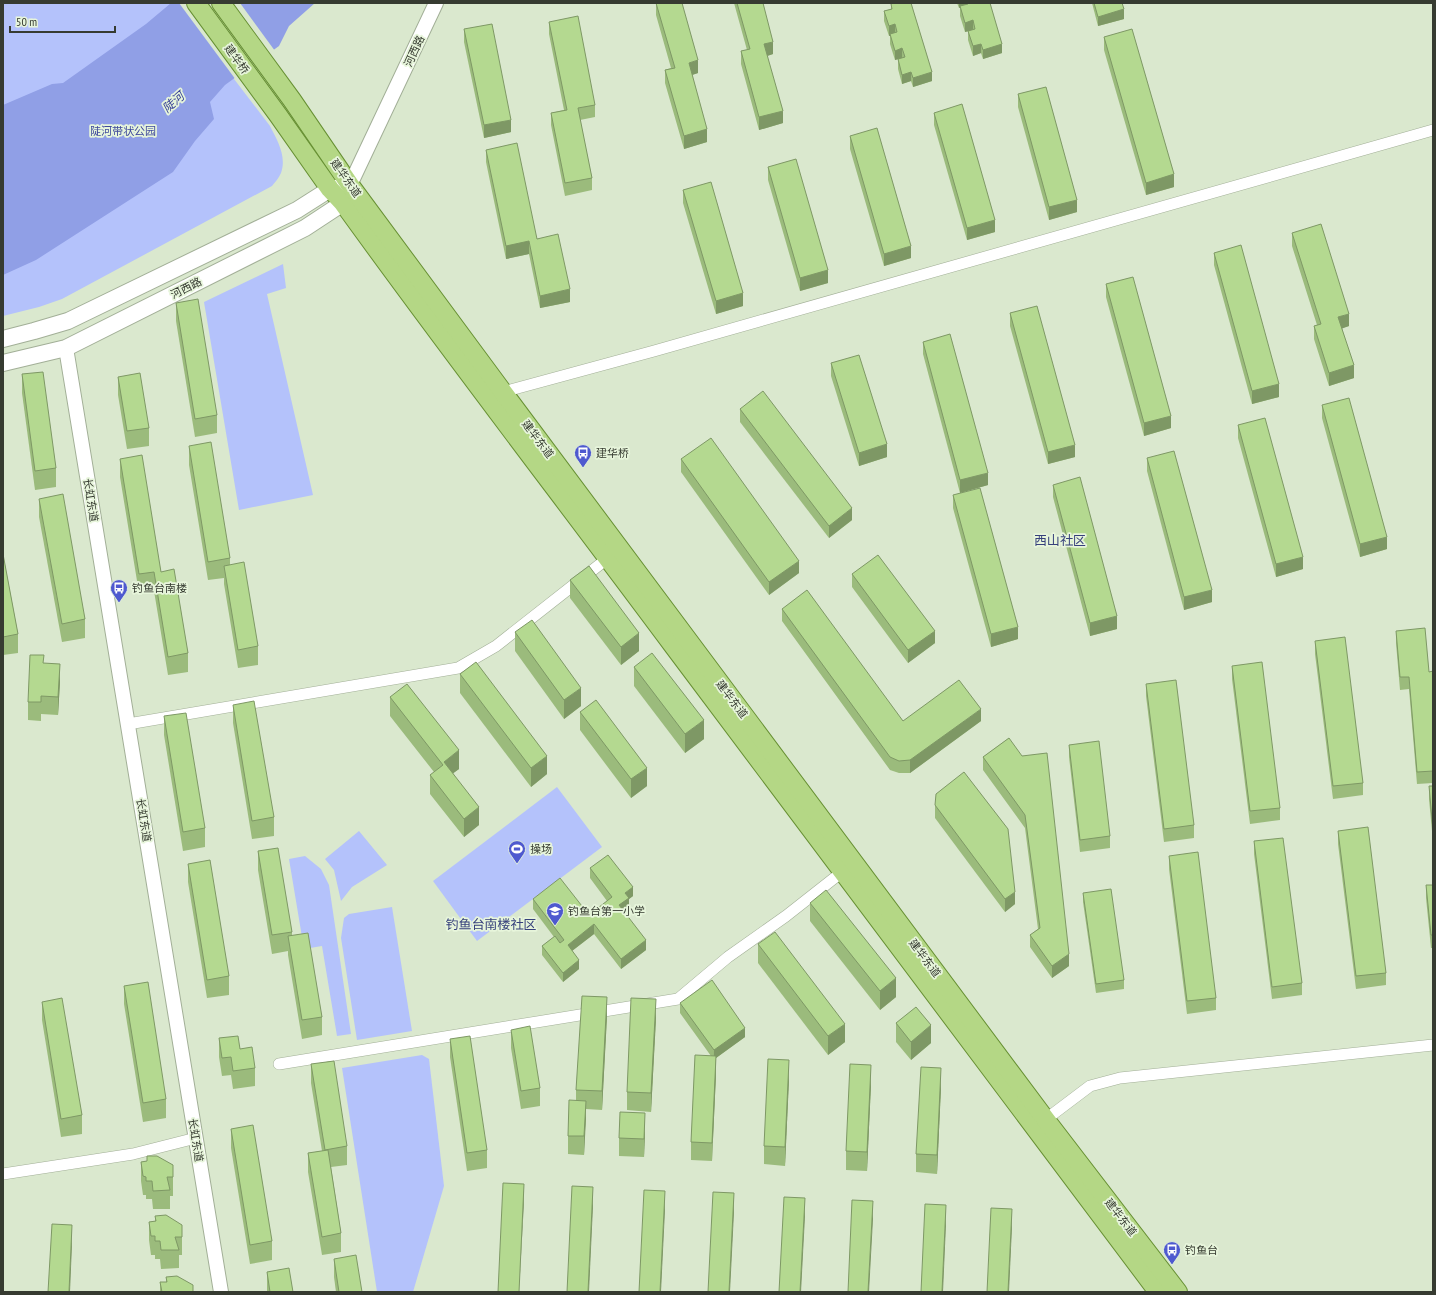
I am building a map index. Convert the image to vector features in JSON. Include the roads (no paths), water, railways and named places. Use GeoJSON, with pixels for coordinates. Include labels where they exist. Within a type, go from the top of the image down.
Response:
{"type":"FeatureCollection","features":[{"type":"Feature","properties":{"kind":"main road","name":"建华桥"},"geometry":{"type":"LineString","coordinates":[[196,3],[278,115]]}},
{"type":"Feature","properties":{"kind":"main road","name":"建华桥"},"geometry":{"type":"LineString","coordinates":[[221,3],[292,100]]}},
{"type":"Feature","properties":{"kind":"main road","name":"建华东道"},"geometry":{"type":"LineString","coordinates":[[292,100],[350,186],[1040,1124],[1158,1292]]}},
{"type":"Feature","properties":{"kind":"main road","name":"建华东道"},"geometry":{"type":"LineString","coordinates":[[278,115],[330,189],[343,204],[842,872],[1040,1124],[1178,1292]]}},
{"type":"Feature","properties":{"kind":"main road","name":"河西路"},"geometry":{"type":"LineString","coordinates":[[3,339],[34,332],[68,321],[297,210],[330,189],[350,186],[343,204],[305,228],[66,348],[3,363]]}},
{"type":"Feature","properties":{"kind":"street","name":"河西路"},"geometry":{"type":"LineString","coordinates":[[350,186],[436,3]]}},
{"type":"Feature","properties":{"kind":"street"},"geometry":{"type":"LineString","coordinates":[[482,392],[503,392],[662,349],[1433,130]]}},
{"type":"Feature","properties":{"kind":"street","name":"长虹东道"},"geometry":{"type":"LineString","coordinates":[[66,348],[221,1292]]}},
{"type":"Feature","properties":{"kind":"street"},"geometry":{"type":"LineString","coordinates":[[128,724],[458,668],[496,646],[608,558]]}},
{"type":"Feature","properties":{"kind":"street"},"geometry":{"type":"LineString","coordinates":[[279,1064],[678,999],[728,957],[786,916],[842,872]]}},
{"type":"Feature","properties":{"kind":"street"},"geometry":{"type":"LineString","coordinates":[[1040,1124],[1090,1086],[1120,1078],[1433,1045]]}},
{"type":"Feature","properties":{"kind":"street"},"geometry":{"type":"LineString","coordinates":[[3,1174],[133,1154],[196,1138]]}},
{"type":"Feature","properties":{"kind":"water","name":"陡河"},"geometry":{"type":"Polygon","coordinates":[[[171,3],[315,3],[289,26],[279,46],[225,85],[210,102],[214,119],[195,141],[173,172],[36,260],[3,275],[3,105],[52,84],[63,83],[146,24],[171,3]]]}},
{"type":"Feature","properties":{"kind":"place","name":"建华桥"},"geometry":{"type":"Point","coordinates":[583,468]}},
{"type":"Feature","properties":{"kind":"place","name":"钓鱼台南楼"},"geometry":{"type":"Point","coordinates":[119,603]}},
{"type":"Feature","properties":{"kind":"place","name":"操场"},"geometry":{"type":"Point","coordinates":[517,864]}},
{"type":"Feature","properties":{"kind":"place","name":"钓鱼台第一小学"},"geometry":{"type":"Point","coordinates":[555,926]}},
{"type":"Feature","properties":{"kind":"place","name":"钓鱼台"},"geometry":{"type":"Point","coordinates":[1172,1265]}},
{"type":"Feature","properties":{"kind":"district","name":"西山社区"},"geometry":{"type":"Point","coordinates":[1060,540]}},
{"type":"Feature","properties":{"kind":"district","name":"钓鱼台南楼社区"},"geometry":{"type":"Point","coordinates":[491,924]}},
{"type":"Feature","properties":{"kind":"park label","name":"陡河带状公园"},"geometry":{"type":"Point","coordinates":[123,131]}}]}
